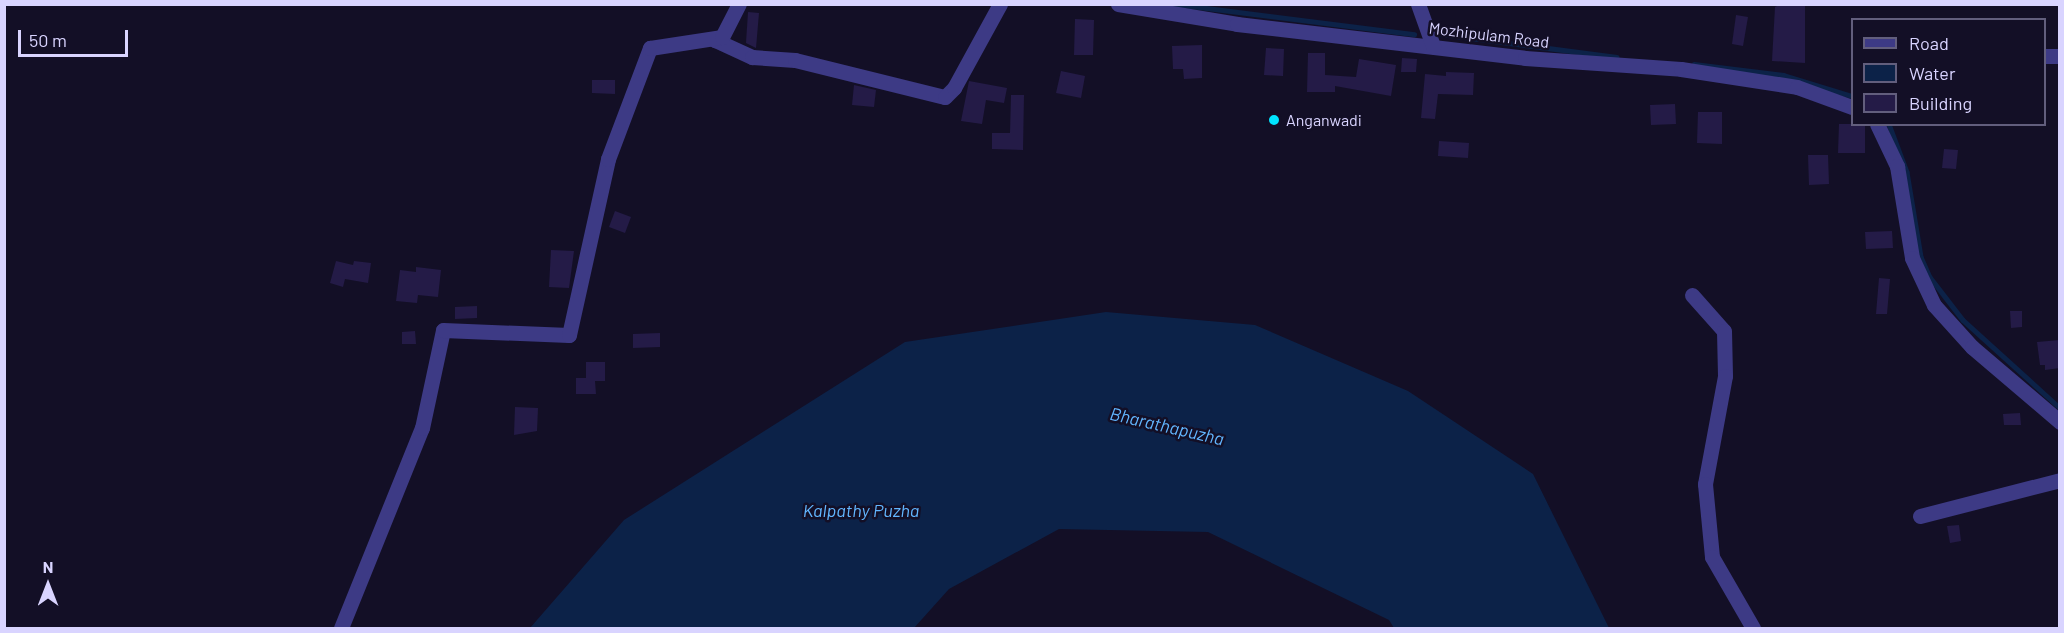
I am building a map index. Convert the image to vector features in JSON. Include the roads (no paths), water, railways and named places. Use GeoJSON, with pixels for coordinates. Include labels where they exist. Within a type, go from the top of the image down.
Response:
{"type":"FeatureCollection","features":[{"type":"Feature","properties":{"kind":"street"},"geometry":{"type":"LineString","coordinates":[[739,4],[722,37],[715,40],[752,57],[795,60],[945,97],[954,88],[1000,4]]}},
{"type":"Feature","properties":{"kind":"street","name":"Mozhipulam Road"},"geometry":{"type":"LineString","coordinates":[[1118,4],[1237,24],[1618,68],[1681,69],[1797,87],[1851,107]]}},
{"type":"Feature","properties":{"kind":"street"},"geometry":{"type":"LineString","coordinates":[[1418,4],[1433,46]]}},
{"type":"Feature","properties":{"kind":"street"},"geometry":{"type":"LineString","coordinates":[[341,628],[422,428],[443,330],[569,335],[608,159],[650,48],[722,37]]}},
{"type":"Feature","properties":{"kind":"street"},"geometry":{"type":"LineString","coordinates":[[1878,126],[1897,166],[1912,258],[1934,305],[1972,347],[2060,422]]}},
{"type":"Feature","properties":{"kind":"street"},"geometry":{"type":"LineString","coordinates":[[1692,295],[1724,332],[1725,376],[1706,484],[1712,557],[1753,628]]}},
{"type":"Feature","properties":{"kind":"street"},"geometry":{"type":"LineString","coordinates":[[1920,516],[2060,480]]}},
{"type":"Feature","properties":{"kind":"water","name":"Kalpathy Puzha"},"geometry":{"type":"Polygon","coordinates":[[[1106,312],[1255,325],[1408,391],[1533,474],[1609,628],[1394,628],[1389,620],[1208,532],[1059,529],[949,589],[914,628],[530,628],[624,520],[905,342],[1106,312]]]}},
{"type":"Feature","properties":{"kind":"waterway"},"geometry":{"type":"LineString","coordinates":[[1175,4],[1414,34]]}},
{"type":"Feature","properties":{"kind":"waterway"},"geometry":{"type":"LineString","coordinates":[[1440,34],[1617,57]]}},
{"type":"Feature","properties":{"kind":"waterway"},"geometry":{"type":"LineString","coordinates":[[1694,64],[1783,75],[1851,96]]}},
{"type":"Feature","properties":{"kind":"waterway"},"geometry":{"type":"LineString","coordinates":[[1890,126],[1907,172],[1921,257],[1930,277],[1963,320],[2060,408]]}},
{"type":"Feature","properties":{"kind":"place","name":"Anganwadi"},"geometry":{"type":"Point","coordinates":[1274,120]}},
{"type":"Feature","properties":{"kind":"water label","name":"Bharathapuzha"},"geometry":{"type":"Point","coordinates":[1167,426]}}]}
